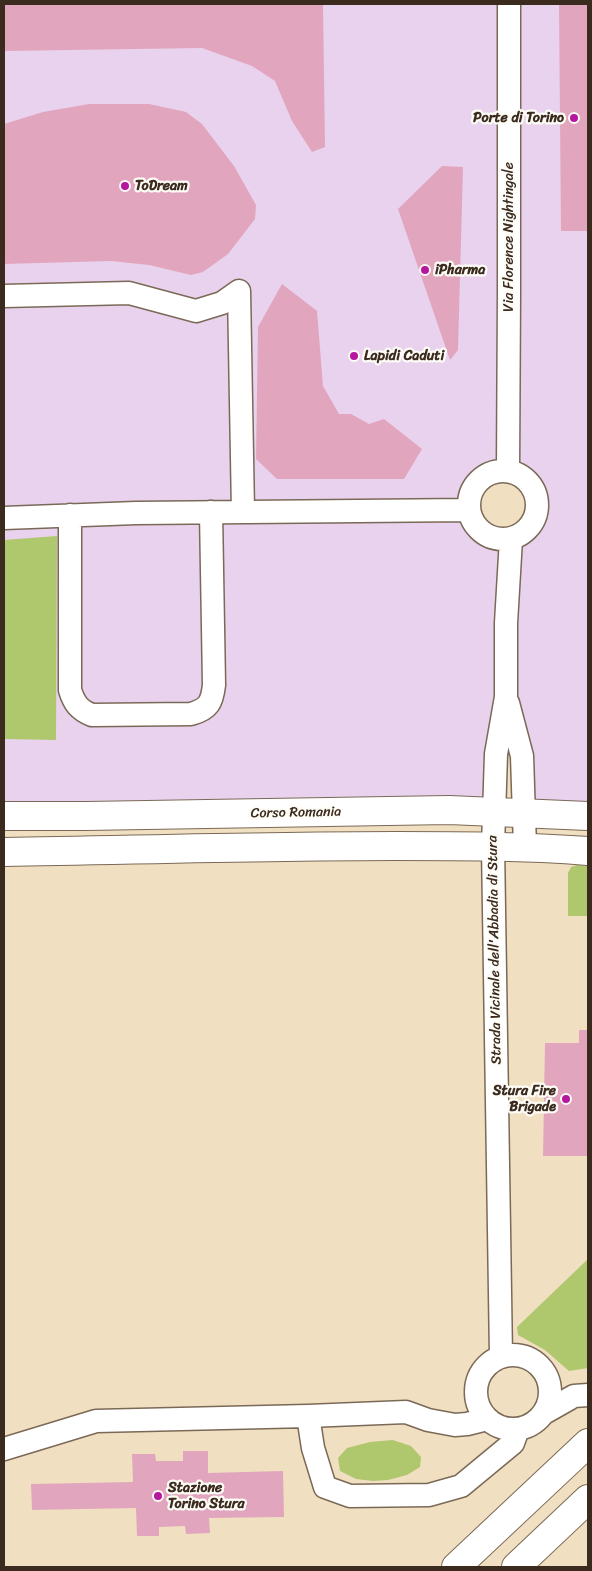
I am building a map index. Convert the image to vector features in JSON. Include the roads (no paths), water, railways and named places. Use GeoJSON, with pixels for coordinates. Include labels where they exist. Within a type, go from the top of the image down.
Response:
{"type":"FeatureCollection","features":[{"type":"Feature","properties":{"kind":"main road","name":"Corso Romania"},"geometry":{"type":"LineString","coordinates":[[4,816],[135,816],[449,810],[588,816]]}},
{"type":"Feature","properties":{"kind":"main road"},"geometry":{"type":"LineString","coordinates":[[4,852],[304,846],[494,846],[588,851]]}},
{"type":"Feature","properties":{"kind":"main road"},"geometry":{"type":"LineString","coordinates":[[456,1567],[588,1443]]}},
{"type":"Feature","properties":{"kind":"main road"},"geometry":{"type":"LineString","coordinates":[[516,1567],[588,1499]]}},
{"type":"Feature","properties":{"kind":"street","name":"Via Florence Nightingale"},"geometry":{"type":"LineString","coordinates":[[508,471],[509,4]]}},
{"type":"Feature","properties":{"kind":"street"},"geometry":{"type":"LineString","coordinates":[[4,296],[129,293],[196,311],[222,303],[239,291],[243,512]]}},
{"type":"Feature","properties":{"kind":"street"},"geometry":{"type":"LineString","coordinates":[[508,471],[518,474],[527,480],[534,489],[538,499],[538,510],[532,526],[526,532],[511,539],[496,539],[478,529],[472,520],[469,510],[469,499],[473,488],[488,474],[508,471]]}},
{"type":"Feature","properties":{"kind":"street"},"geometry":{"type":"LineString","coordinates":[[4,518],[211,512],[469,510]]}},
{"type":"Feature","properties":{"kind":"street"},"geometry":{"type":"LineString","coordinates":[[70,515],[70,690],[73,700],[82,711],[92,715],[191,714],[200,712],[208,706],[213,698],[211,512]]}},
{"type":"Feature","properties":{"kind":"street"},"geometry":{"type":"LineString","coordinates":[[494,812],[496,754],[506,697],[506,623],[511,539]]}},
{"type":"Feature","properties":{"kind":"street"},"geometry":{"type":"LineString","coordinates":[[506,697],[522,756],[525,847]]}},
{"type":"Feature","properties":{"kind":"street","name":"Strada Vicinale dell'Abbadia di Stura"},"geometry":{"type":"LineString","coordinates":[[494,812],[501,1357]]}},
{"type":"Feature","properties":{"kind":"street"},"geometry":{"type":"LineString","coordinates":[[544,1413],[550,1396],[549,1384],[541,1368],[531,1360],[516,1355],[501,1357],[488,1365],[479,1377],[475,1392],[479,1409],[487,1419],[502,1428],[518,1430],[534,1423],[544,1413],[581,1396]]}},
{"type":"Feature","properties":{"kind":"street"},"geometry":{"type":"LineString","coordinates":[[547,1378],[581,1396]]}},
{"type":"Feature","properties":{"kind":"street"},"geometry":{"type":"LineString","coordinates":[[4,1449],[96,1421],[406,1412],[428,1420],[455,1424],[467,1424],[487,1419]]}},
{"type":"Feature","properties":{"kind":"street"},"geometry":{"type":"LineString","coordinates":[[308,1416],[313,1448],[325,1487],[350,1496],[429,1495],[461,1486],[513,1443],[518,1430]]}},
{"type":"Feature","properties":{"kind":"place","name":"Porte di Torino"},"geometry":{"type":"Point","coordinates":[574,118]}},
{"type":"Feature","properties":{"kind":"place","name":"ToDream"},"geometry":{"type":"Point","coordinates":[125,186]}},
{"type":"Feature","properties":{"kind":"place","name":"iPharma"},"geometry":{"type":"Point","coordinates":[425,270]}},
{"type":"Feature","properties":{"kind":"place","name":"Lapidi Caduti"},"geometry":{"type":"Point","coordinates":[354,356]}},
{"type":"Feature","properties":{"kind":"place","name":"Stura Fire Brigade"},"geometry":{"type":"Point","coordinates":[566,1099]}},
{"type":"Feature","properties":{"kind":"place","name":"Stazione Torino Stura"},"geometry":{"type":"Point","coordinates":[158,1496]}}]}
